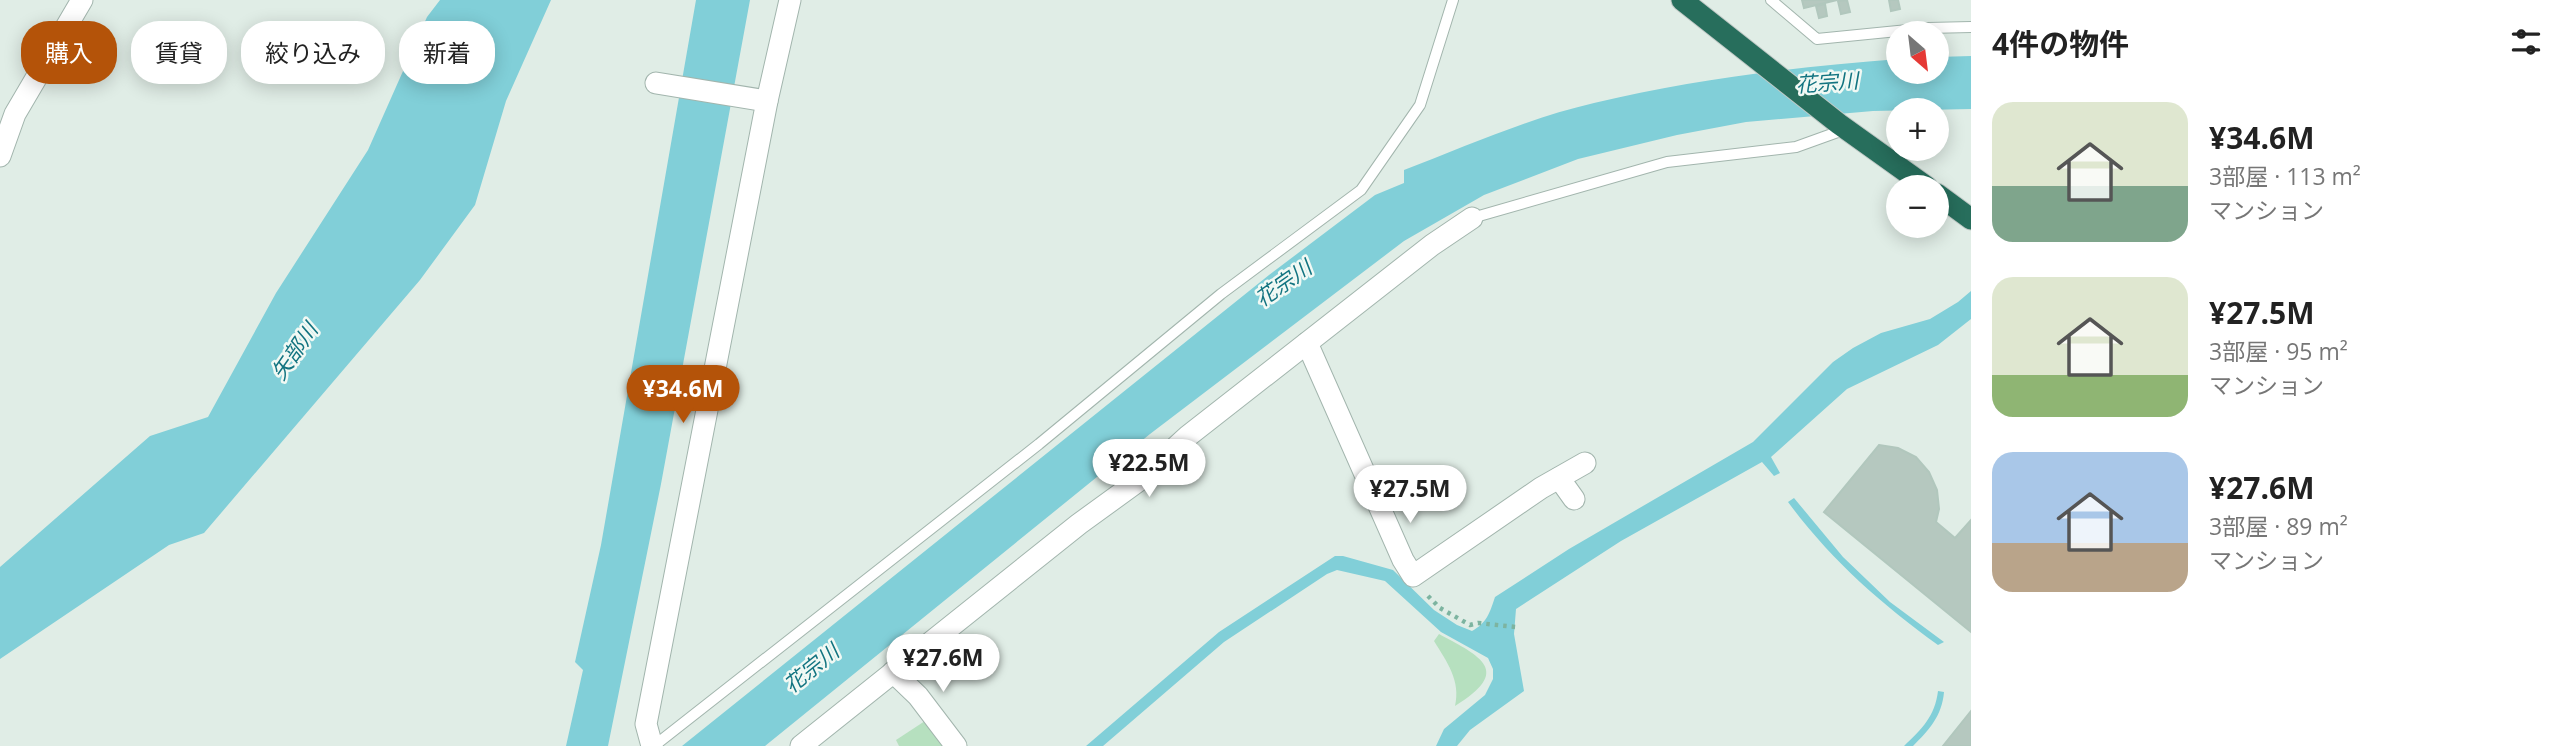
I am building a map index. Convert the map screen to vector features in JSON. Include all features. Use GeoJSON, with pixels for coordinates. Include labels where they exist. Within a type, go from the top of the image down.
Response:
{"type":"FeatureCollection","features":[{"type":"Feature","properties":{"kind":"highway"},"geometry":{"type":"LineString","coordinates":[[1682,0],[1843,126],[1910,175]]}},
{"type":"Feature","properties":{"kind":"highway"},"geometry":{"type":"LineString","coordinates":[[1949,203],[1971,219]]}},
{"type":"Feature","properties":{"kind":"street"},"geometry":{"type":"LineString","coordinates":[[0,156],[15,114],[82,0]]}},
{"type":"Feature","properties":{"kind":"street"},"geometry":{"type":"LineString","coordinates":[[653,746],[646,724],[767,101],[790,0]]}},
{"type":"Feature","properties":{"kind":"street"},"geometry":{"type":"LineString","coordinates":[[656,83],[767,101]]}},
{"type":"Feature","properties":{"kind":"street"},"geometry":{"type":"LineString","coordinates":[[801,746],[1079,524],[1141,479],[1188,436],[1432,245],[1472,218]]}},
{"type":"Feature","properties":{"kind":"street"},"geometry":{"type":"LineString","coordinates":[[1307,344],[1403,560],[1413,576],[1559,478],[1585,464]]}},
{"type":"Feature","properties":{"kind":"street"},"geometry":{"type":"LineString","coordinates":[[1559,478],[1574,499]]}},
{"type":"Feature","properties":{"kind":"street"},"geometry":{"type":"LineString","coordinates":[[893,672],[918,696],[956,746]]}},
{"type":"Feature","properties":{"kind":"lane"},"geometry":{"type":"LineString","coordinates":[[653,746],[1039,444],[1221,294],[1361,190],[1420,105],[1453,0]]}},
{"type":"Feature","properties":{"kind":"lane"},"geometry":{"type":"LineString","coordinates":[[1771,0],[1817,38],[1971,27]]}},
{"type":"Feature","properties":{"kind":"lane"},"geometry":{"type":"LineString","coordinates":[[1472,218],[1667,162],[1796,147],[1843,126]]}},
{"type":"Feature","properties":{"kind":"path"},"geometry":{"type":"LineString","coordinates":[[1413,576],[1425,594],[1440,608],[1470,625],[1478,623],[1516,627]]}},
{"type":"Feature","properties":{"kind":"green space"},"geometry":{"type":"Polygon","coordinates":[[[1439,634],[1478,658],[1486,674],[1483,683],[1455,706],[1454,680],[1434,641],[1439,634]]]}},
{"type":"Feature","properties":{"kind":"green space"},"geometry":{"type":"Polygon","coordinates":[[[928,719],[946,746],[899,746],[896,740],[928,719]]]}},
{"type":"Feature","properties":{"kind":"water","name":"矢部川"},"geometry":{"type":"Polygon","coordinates":[[[440,0],[551,0],[506,101],[475,205],[420,280],[204,533],[169,545],[0,659],[0,567],[150,436],[208,417],[276,293],[368,150],[399,80],[399,84],[495,84],[495,21],[425,21],[440,0]]]}},
{"type":"Feature","properties":{"kind":"water"},"geometry":{"type":"Polygon","coordinates":[[[696,0],[750,0],[661,484],[608,746],[566,746],[583,670],[575,662],[601,545],[696,0]]]}},
{"type":"Feature","properties":{"kind":"water","name":"花宗川"},"geometry":{"type":"Polygon","coordinates":[[[1971,56],[1971,109],[1949,109],[1949,98],[1886,98],[1886,111],[1746,122],[1677,135],[1578,159],[1484,195],[1404,241],[1150,434],[765,746],[682,746],[1269,275],[1375,195],[1404,183],[1404,170],[1546,116],[1670,87],[1746,75],[1886,60],[1886,84],[1950,84],[1950,57],[1971,56]]]}},
{"type":"Feature","properties":{"kind":"water"},"geometry":{"type":"Polygon","coordinates":[[[1971,291],[1971,319],[1938,345],[1847,389],[1771,457],[1780,473],[1774,476],[1762,462],[1621,541],[1516,609],[1514,634],[1524,691],[1470,730],[1457,746],[1436,746],[1444,729],[1485,695],[1493,679],[1493,669],[1488,658],[1441,632],[1385,581],[1337,570],[1224,642],[1103,746],[1086,746],[1219,632],[1335,556],[1393,570],[1434,610],[1472,631],[1485,621],[1495,597],[1569,549],[1753,442],[1833,362],[1853,348],[1881,333],[1930,319],[1971,291]]]}},
{"type":"Feature","properties":{"kind":"water"},"geometry":{"type":"Polygon","coordinates":[[[1794,498],[1843,557],[1890,602],[1944,642],[1938,645],[1857,580],[1804,523],[1788,502],[1794,498]]]}},
{"type":"Feature","properties":{"kind":"water"},"geometry":{"type":"Polygon","coordinates":[[[1938,691],[1944,692],[1943,701],[1934,722],[1913,746],[1904,746],[1927,722],[1938,691]]]}},
{"type":"Feature","properties":{"kind":"building"},"geometry":{"type":"Polygon","coordinates":[[[1802,0],[1837,0],[1804,8],[1802,0]]]}},
{"type":"Feature","properties":{"kind":"building"},"geometry":{"type":"Polygon","coordinates":[[[1847,0],[1850,12],[1841,14],[1838,1],[1847,0]]]}},
{"type":"Feature","properties":{"kind":"building"},"geometry":{"type":"Polygon","coordinates":[[[1889,0],[1898,0],[1900,9],[1891,11],[1889,0]]]}},
{"type":"Feature","properties":{"kind":"building"},"geometry":{"type":"Polygon","coordinates":[[[1825,4],[1827,16],[1819,18],[1816,6],[1825,4]]]}},
{"type":"Feature","properties":{"kind":"building"},"geometry":{"type":"Polygon","coordinates":[[[1879,445],[1898,448],[1916,457],[1929,472],[1937,490],[1939,509],[1936,522],[1955,538],[1971,520],[1971,632],[1824,512],[1879,445]]]}},
{"type":"Feature","properties":{"kind":"building"},"geometry":{"type":"Polygon","coordinates":[[[1971,711],[1971,746],[1943,746],[1971,711]]]}}]}
